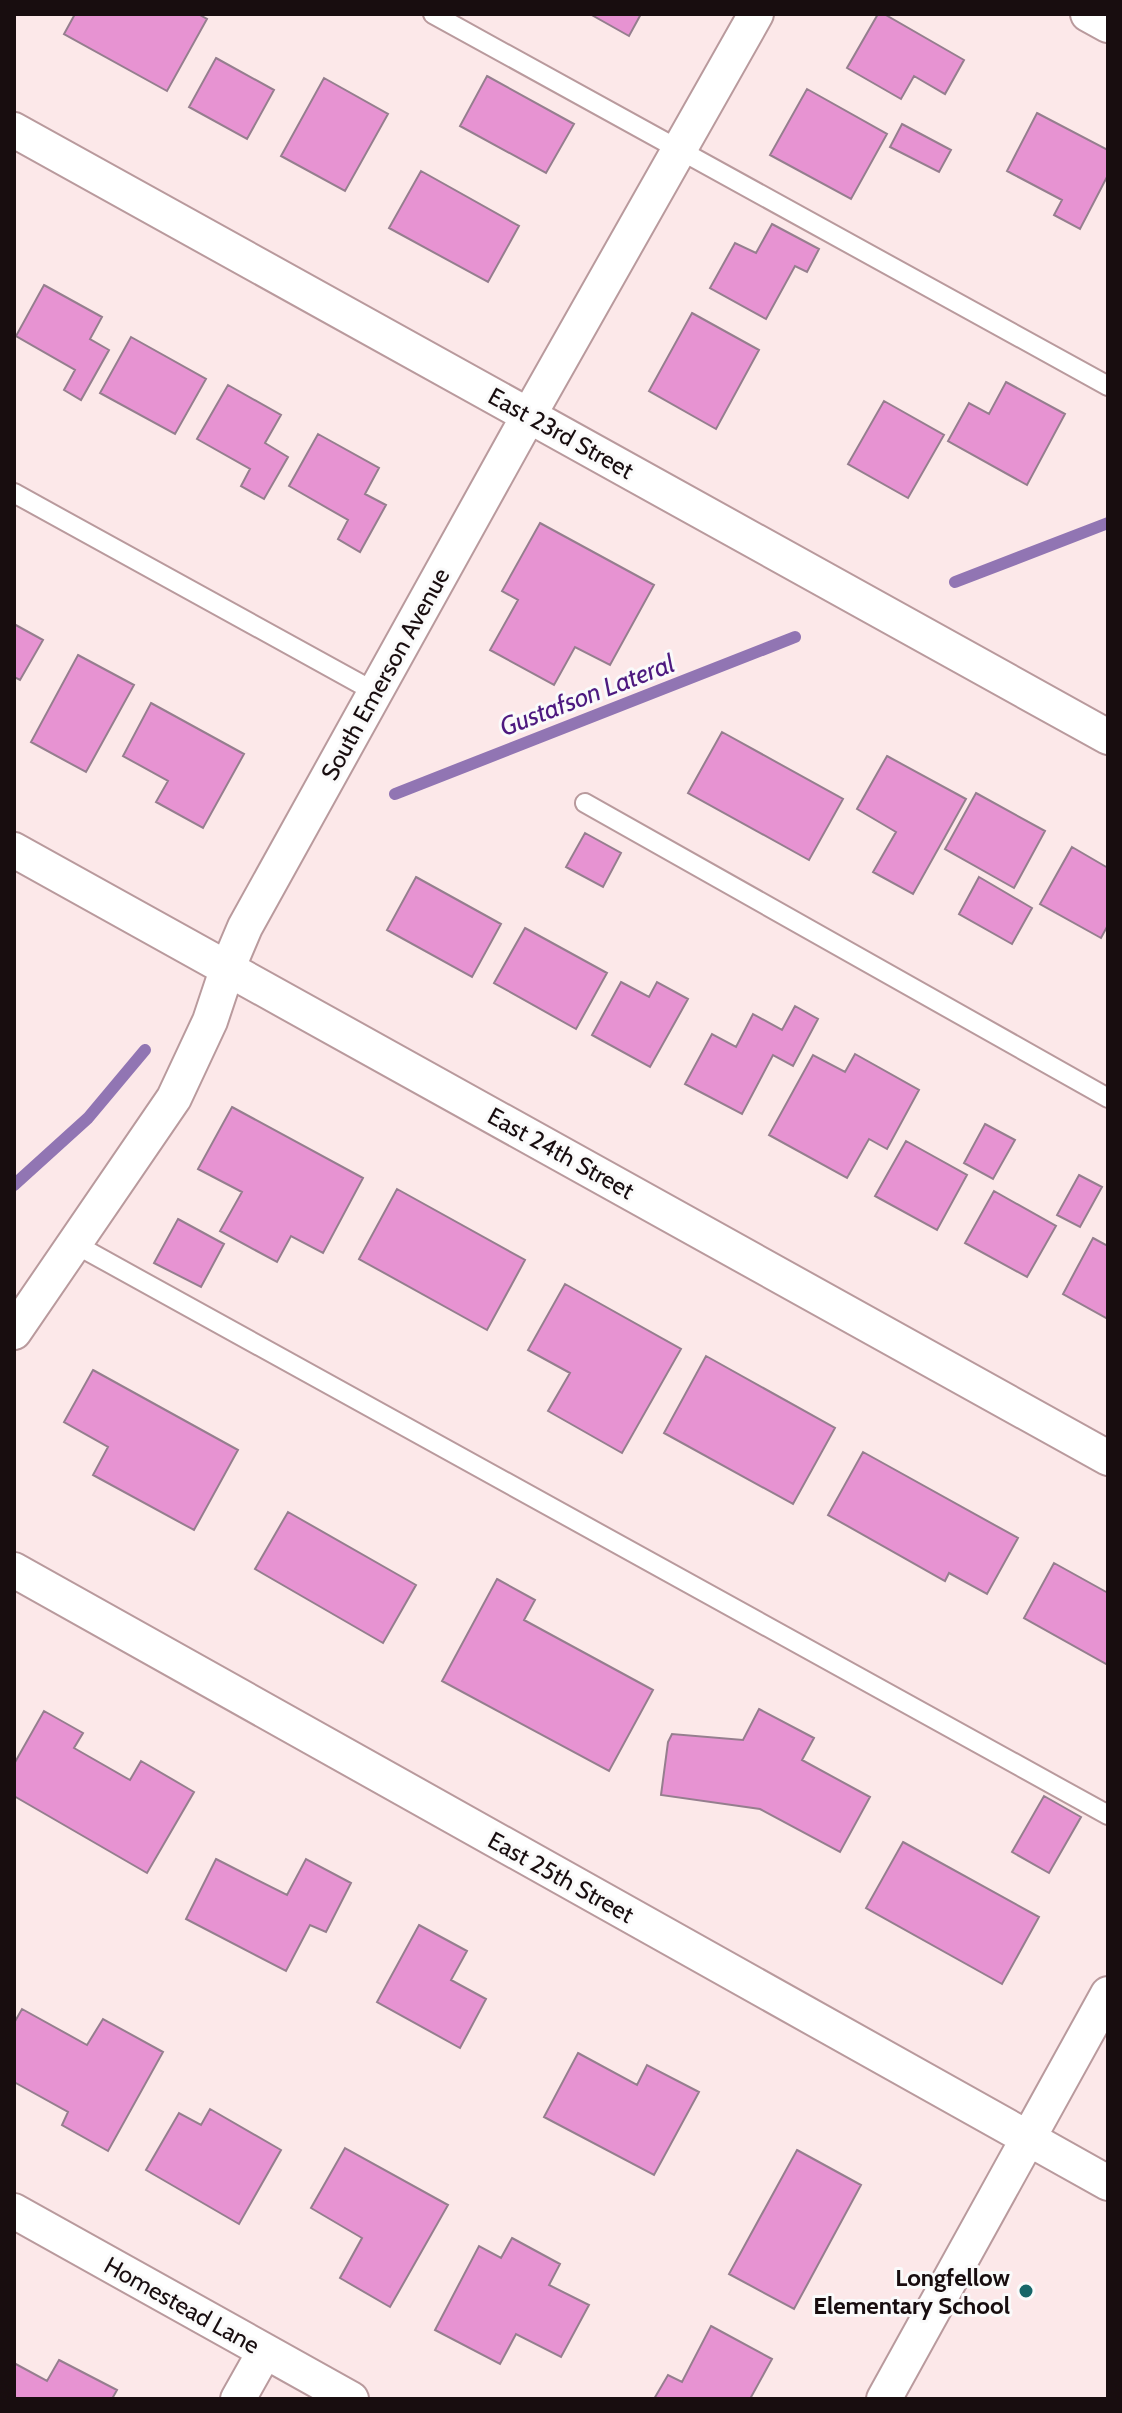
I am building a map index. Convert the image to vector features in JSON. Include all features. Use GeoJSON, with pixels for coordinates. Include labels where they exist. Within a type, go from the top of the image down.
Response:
{"type":"FeatureCollection","features":[{"type":"Feature","properties":{"kind":"street","name":"South Emerson Avenue"},"geometry":{"type":"LineString","coordinates":[[14,1332],[174,1098],[210,1021],[245,927],[756,14]]}},
{"type":"Feature","properties":{"kind":"street"},"geometry":{"type":"LineString","coordinates":[[1088,14],[1108,25]]}},
{"type":"Feature","properties":{"kind":"street","name":"East 23rd Street"},"geometry":{"type":"LineString","coordinates":[[14,130],[1108,737]]}},
{"type":"Feature","properties":{"kind":"street","name":"East 24th Street"},"geometry":{"type":"LineString","coordinates":[[14,850],[1108,1458]]}},
{"type":"Feature","properties":{"kind":"street","name":"East 25th Street"},"geometry":{"type":"LineString","coordinates":[[14,1570],[1108,2183]]}},
{"type":"Feature","properties":{"kind":"street"},"geometry":{"type":"LineString","coordinates":[[884,2399],[1108,1994]]}},
{"type":"Feature","properties":{"kind":"street","name":"Homestead Lane"},"geometry":{"type":"LineString","coordinates":[[14,2211],[351,2399]]}},
{"type":"Feature","properties":{"kind":"street"},"geometry":{"type":"LineString","coordinates":[[238,2399],[265,2351]]}},
{"type":"Feature","properties":{"kind":"lane"},"geometry":{"type":"LineString","coordinates":[[433,14],[1108,386]]}},
{"type":"Feature","properties":{"kind":"lane"},"geometry":{"type":"LineString","coordinates":[[14,493],[375,692]]}},
{"type":"Feature","properties":{"kind":"lane"},"geometry":{"type":"LineString","coordinates":[[585,803],[1108,1098]]}},
{"type":"Feature","properties":{"kind":"lane"},"geometry":{"type":"LineString","coordinates":[[73,1243],[1108,1815]]}},
{"type":"Feature","properties":{"kind":"building"},"geometry":{"type":"Polygon","coordinates":[[[75,14],[198,14],[207,19],[167,91],[64,34],[75,14]]]}},
{"type":"Feature","properties":{"kind":"building"},"geometry":{"type":"Polygon","coordinates":[[[590,14],[641,14],[629,36],[590,14]]]}},
{"type":"Feature","properties":{"kind":"building"},"geometry":{"type":"Polygon","coordinates":[[[878,14],[884,14],[964,60],[945,94],[914,76],[901,99],[847,68],[878,14]]]}},
{"type":"Feature","properties":{"kind":"building"},"geometry":{"type":"Polygon","coordinates":[[[216,58],[274,90],[247,139],[189,107],[216,58]]]}},
{"type":"Feature","properties":{"kind":"building"},"geometry":{"type":"Polygon","coordinates":[[[487,76],[574,124],[546,173],[460,126],[487,76]]]}},
{"type":"Feature","properties":{"kind":"building"},"geometry":{"type":"Polygon","coordinates":[[[324,78],[388,114],[345,191],[281,156],[324,78]]]}},
{"type":"Feature","properties":{"kind":"building"},"geometry":{"type":"Polygon","coordinates":[[[807,89],[887,134],[851,199],[770,155],[807,89]]]}},
{"type":"Feature","properties":{"kind":"building"},"geometry":{"type":"Polygon","coordinates":[[[1037,113],[1108,150],[1108,175],[1080,229],[1054,215],[1062,200],[1007,171],[1037,113]]]}},
{"type":"Feature","properties":{"kind":"building"},"geometry":{"type":"Polygon","coordinates":[[[902,124],[951,150],[939,172],[890,147],[902,124]]]}},
{"type":"Feature","properties":{"kind":"building"},"geometry":{"type":"Polygon","coordinates":[[[421,171],[519,226],[488,282],[389,228],[421,171]]]}},
{"type":"Feature","properties":{"kind":"building"},"geometry":{"type":"Polygon","coordinates":[[[772,224],[819,249],[807,272],[795,266],[766,319],[710,288],[735,243],[756,253],[772,224]]]}},
{"type":"Feature","properties":{"kind":"building"},"geometry":{"type":"Polygon","coordinates":[[[44,285],[102,317],[90,339],[109,350],[81,400],[64,390],[75,370],[16,336],[44,285]]]}},
{"type":"Feature","properties":{"kind":"building"},"geometry":{"type":"Polygon","coordinates":[[[692,313],[759,350],[716,429],[649,391],[692,313]]]}},
{"type":"Feature","properties":{"kind":"building"},"geometry":{"type":"Polygon","coordinates":[[[131,337],[206,379],[175,434],[100,393],[131,337]]]}},
{"type":"Feature","properties":{"kind":"building"},"geometry":{"type":"Polygon","coordinates":[[[1006,382],[1065,414],[1027,485],[948,441],[969,403],[989,414],[1006,382]]]}},
{"type":"Feature","properties":{"kind":"building"},"geometry":{"type":"Polygon","coordinates":[[[228,385],[281,415],[265,443],[288,457],[264,499],[241,486],[250,469],[197,439],[228,385]]]}},
{"type":"Feature","properties":{"kind":"building"},"geometry":{"type":"Polygon","coordinates":[[[884,401],[944,435],[908,498],[848,464],[884,401]]]}},
{"type":"Feature","properties":{"kind":"building"},"geometry":{"type":"Polygon","coordinates":[[[318,434],[379,468],[365,494],[386,505],[360,552],[338,539],[348,520],[289,486],[318,434]]]}},
{"type":"Feature","properties":{"kind":"building"},"geometry":{"type":"Polygon","coordinates":[[[540,523],[654,585],[610,665],[575,647],[554,685],[490,650],[518,600],[502,591],[540,523]]]}},
{"type":"Feature","properties":{"kind":"building"},"geometry":{"type":"Polygon","coordinates":[[[14,624],[43,640],[20,680],[14,677],[14,624]]]}},
{"type":"Feature","properties":{"kind":"building"},"geometry":{"type":"Polygon","coordinates":[[[78,655],[134,685],[86,772],[31,742],[78,655]]]}},
{"type":"Feature","properties":{"kind":"building"},"geometry":{"type":"Polygon","coordinates":[[[151,703],[244,754],[203,828],[156,802],[168,781],[123,756],[151,703]]]}},
{"type":"Feature","properties":{"kind":"building"},"geometry":{"type":"Polygon","coordinates":[[[722,732],[843,799],[809,860],[688,793],[722,732]]]}},
{"type":"Feature","properties":{"kind":"building"},"geometry":{"type":"Polygon","coordinates":[[[887,756],[966,799],[913,894],[873,872],[896,832],[857,809],[887,756]]]}},
{"type":"Feature","properties":{"kind":"building"},"geometry":{"type":"Polygon","coordinates":[[[976,793],[1045,831],[1014,888],[945,849],[976,793]]]}},
{"type":"Feature","properties":{"kind":"building"},"geometry":{"type":"Polygon","coordinates":[[[585,833],[621,853],[603,887],[566,867],[585,833]]]}},
{"type":"Feature","properties":{"kind":"building"},"geometry":{"type":"Polygon","coordinates":[[[1072,847],[1108,868],[1108,925],[1101,938],[1040,904],[1072,847]]]}},
{"type":"Feature","properties":{"kind":"building"},"geometry":{"type":"Polygon","coordinates":[[[416,877],[501,924],[472,977],[387,930],[416,877]]]}},
{"type":"Feature","properties":{"kind":"building"},"geometry":{"type":"Polygon","coordinates":[[[979,877],[1032,908],[1012,944],[959,914],[979,877]]]}},
{"type":"Feature","properties":{"kind":"building"},"geometry":{"type":"Polygon","coordinates":[[[525,928],[607,973],[576,1029],[494,983],[525,928]]]}},
{"type":"Feature","properties":{"kind":"building"},"geometry":{"type":"Polygon","coordinates":[[[621,982],[649,997],[657,982],[688,999],[650,1067],[592,1035],[621,982]]]}},
{"type":"Feature","properties":{"kind":"building"},"geometry":{"type":"Polygon","coordinates":[[[795,1006],[818,1019],[793,1066],[773,1055],[742,1114],[685,1084],[712,1034],[736,1047],[753,1014],[782,1030],[795,1006]]]}},
{"type":"Feature","properties":{"kind":"building"},"geometry":{"type":"Polygon","coordinates":[[[855,1054],[919,1090],[887,1149],[869,1139],[847,1178],[769,1135],[813,1055],[845,1072],[855,1054]]]}},
{"type":"Feature","properties":{"kind":"building"},"geometry":{"type":"Polygon","coordinates":[[[232,1107],[363,1178],[323,1253],[291,1236],[277,1262],[220,1231],[242,1192],[198,1169],[232,1107]]]}},
{"type":"Feature","properties":{"kind":"building"},"geometry":{"type":"Polygon","coordinates":[[[985,1124],[1015,1140],[993,1179],[964,1163],[985,1124]]]}},
{"type":"Feature","properties":{"kind":"building"},"geometry":{"type":"Polygon","coordinates":[[[906,1141],[967,1175],[937,1230],[875,1196],[906,1141]]]}},
{"type":"Feature","properties":{"kind":"building"},"geometry":{"type":"Polygon","coordinates":[[[1079,1175],[1102,1187],[1080,1227],[1057,1215],[1079,1175]]]}},
{"type":"Feature","properties":{"kind":"building"},"geometry":{"type":"Polygon","coordinates":[[[397,1189],[525,1260],[487,1330],[359,1259],[397,1189]]]}},
{"type":"Feature","properties":{"kind":"building"},"geometry":{"type":"Polygon","coordinates":[[[994,1191],[1056,1226],[1027,1277],[965,1243],[994,1191]]]}},
{"type":"Feature","properties":{"kind":"building"},"geometry":{"type":"Polygon","coordinates":[[[178,1219],[224,1244],[201,1287],[154,1263],[178,1219]]]}},
{"type":"Feature","properties":{"kind":"building"},"geometry":{"type":"Polygon","coordinates":[[[1093,1238],[1108,1246],[1108,1319],[1063,1294],[1093,1238]]]}},
{"type":"Feature","properties":{"kind":"building"},"geometry":{"type":"Polygon","coordinates":[[[565,1284],[681,1349],[622,1453],[548,1411],[570,1373],[528,1350],[565,1284]]]}},
{"type":"Feature","properties":{"kind":"building"},"geometry":{"type":"Polygon","coordinates":[[[706,1356],[835,1428],[793,1504],[664,1433],[706,1356]]]}},
{"type":"Feature","properties":{"kind":"building"},"geometry":{"type":"Polygon","coordinates":[[[93,1370],[238,1450],[194,1530],[93,1475],[108,1447],[64,1422],[93,1370]]]}},
{"type":"Feature","properties":{"kind":"building"},"geometry":{"type":"Polygon","coordinates":[[[863,1452],[1018,1538],[987,1594],[949,1573],[945,1581],[828,1515],[863,1452]]]}},
{"type":"Feature","properties":{"kind":"building"},"geometry":{"type":"Polygon","coordinates":[[[288,1512],[416,1585],[383,1643],[255,1569],[288,1512]]]}},
{"type":"Feature","properties":{"kind":"building"},"geometry":{"type":"Polygon","coordinates":[[[1054,1563],[1108,1593],[1108,1665],[1024,1618],[1054,1563]]]}},
{"type":"Feature","properties":{"kind":"building"},"geometry":{"type":"Polygon","coordinates":[[[497,1579],[535,1600],[524,1620],[653,1690],[609,1771],[442,1681],[497,1579]]]}},
{"type":"Feature","properties":{"kind":"building"},"geometry":{"type":"Polygon","coordinates":[[[759,1709],[814,1738],[802,1760],[870,1797],[840,1852],[760,1809],[661,1795],[668,1742],[672,1734],[743,1740],[759,1709]]]}},
{"type":"Feature","properties":{"kind":"building"},"geometry":{"type":"Polygon","coordinates":[[[44,1711],[83,1733],[74,1748],[130,1780],[141,1761],[194,1792],[147,1873],[14,1796],[14,1764],[44,1711]]]}},
{"type":"Feature","properties":{"kind":"building"},"geometry":{"type":"Polygon","coordinates":[[[1044,1796],[1081,1817],[1049,1873],[1012,1852],[1044,1796]]]}},
{"type":"Feature","properties":{"kind":"building"},"geometry":{"type":"Polygon","coordinates":[[[903,1842],[1039,1917],[1002,1984],[866,1908],[903,1842]]]}},
{"type":"Feature","properties":{"kind":"building"},"geometry":{"type":"Polygon","coordinates":[[[216,1859],[287,1895],[306,1859],[351,1883],[326,1932],[310,1925],[286,1971],[186,1919],[216,1859]]]}},
{"type":"Feature","properties":{"kind":"building"},"geometry":{"type":"Polygon","coordinates":[[[419,1925],[467,1951],[451,1980],[486,1999],[460,2048],[377,2002],[419,1925]]]}},
{"type":"Feature","properties":{"kind":"building"},"geometry":{"type":"Polygon","coordinates":[[[22,2009],[87,2045],[103,2019],[163,2052],[108,2151],[62,2125],[68,2112],[14,2082],[14,2023],[22,2009]]]}},
{"type":"Feature","properties":{"kind":"building"},"geometry":{"type":"Polygon","coordinates":[[[578,2053],[637,2085],[647,2065],[699,2092],[654,2175],[544,2117],[578,2053]]]}},
{"type":"Feature","properties":{"kind":"building"},"geometry":{"type":"Polygon","coordinates":[[[210,2109],[281,2150],[239,2224],[146,2170],[179,2113],[201,2125],[210,2109]]]}},
{"type":"Feature","properties":{"kind":"building"},"geometry":{"type":"Polygon","coordinates":[[[345,2148],[448,2205],[390,2307],[340,2278],[362,2238],[311,2208],[345,2148]]]}},
{"type":"Feature","properties":{"kind":"building"},"geometry":{"type":"Polygon","coordinates":[[[797,2150],[861,2185],[794,2309],[729,2274],[797,2150]]]}},
{"type":"Feature","properties":{"kind":"building"},"geometry":{"type":"Polygon","coordinates":[[[512,2238],[560,2264],[549,2285],[589,2305],[561,2357],[516,2334],[500,2364],[435,2330],[479,2246],[501,2258],[512,2238]]]}},
{"type":"Feature","properties":{"kind":"building"},"geometry":{"type":"Polygon","coordinates":[[[711,2326],[772,2359],[750,2399],[654,2399],[668,2375],[682,2382],[711,2326]]]}},
{"type":"Feature","properties":{"kind":"building"},"geometry":{"type":"Polygon","coordinates":[[[59,2360],[117,2390],[112,2399],[14,2399],[14,2363],[47,2381],[59,2360]]]}},
{"type":"Feature","properties":{"kind":"waterway","name":"Gustafson Lateral"},"geometry":{"type":"LineString","coordinates":[[955,582],[1108,523]]}},
{"type":"Feature","properties":{"kind":"waterway","name":"Gustafson Lateral"},"geometry":{"type":"LineString","coordinates":[[395,794],[795,637]]}},
{"type":"Feature","properties":{"kind":"waterway","name":"Gustafson Lateral"},"geometry":{"type":"LineString","coordinates":[[14,1185],[88,1118],[145,1050]]}},
{"type":"Feature","properties":{"kind":"place","name":"Longfellow Elementary School"},"geometry":{"type":"Point","coordinates":[1026,2291]}}]}
